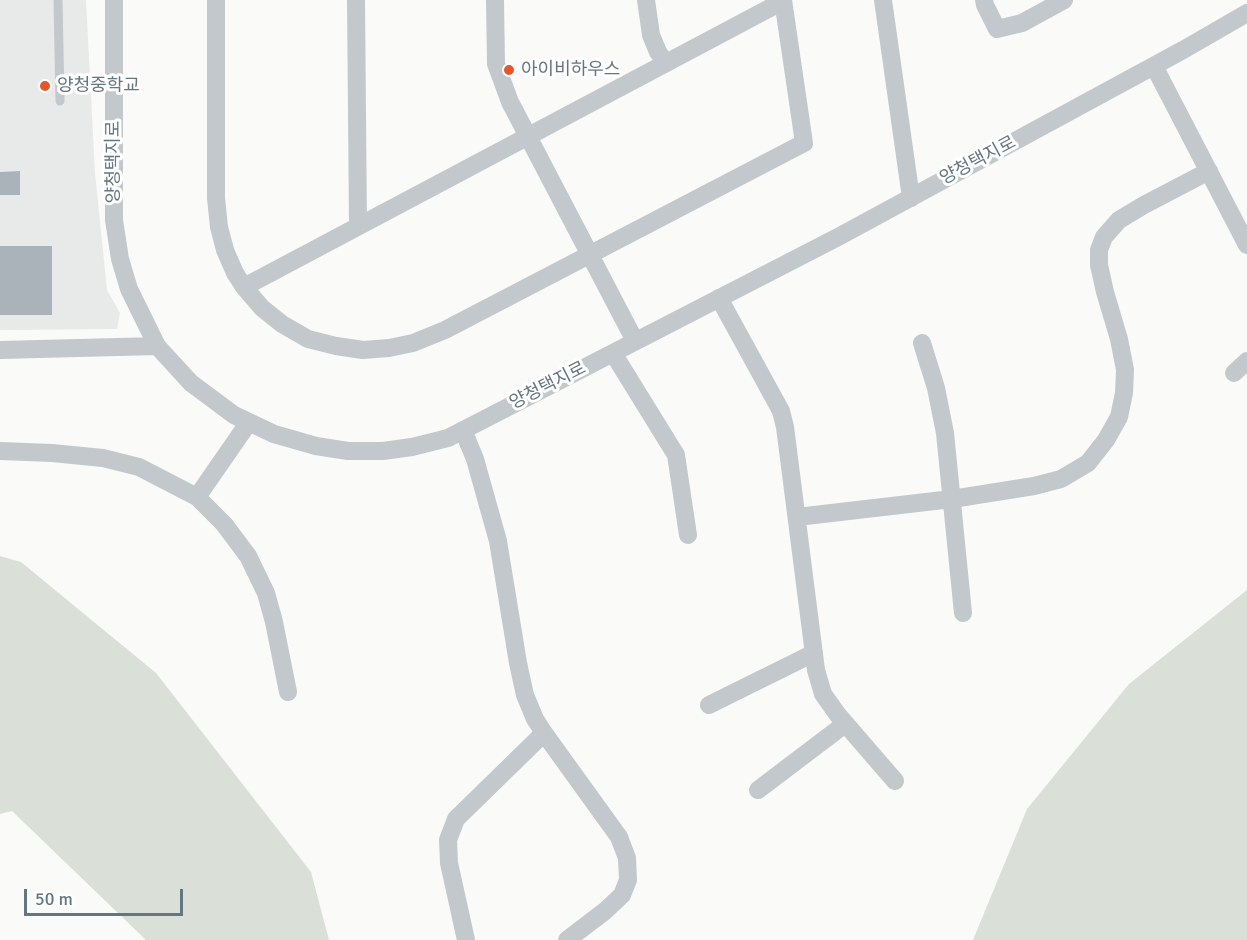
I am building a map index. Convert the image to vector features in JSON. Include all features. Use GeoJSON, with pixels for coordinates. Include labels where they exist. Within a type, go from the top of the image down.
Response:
{"type":"FeatureCollection","features":[{"type":"Feature","properties":{"kind":"street","name":"양청택지로"},"geometry":{"type":"LineString","coordinates":[[114,0],[114,220],[120,260],[129,290],[156,346],[191,383],[234,415],[274,434],[315,447],[348,451],[383,451],[448,438],[910,198],[1247,13]]}},
{"type":"Feature","properties":{"kind":"street"},"geometry":{"type":"LineString","coordinates":[[216,0],[216,198],[219,227],[225,250],[235,273],[244,287],[262,308],[282,324],[308,339],[336,346],[363,350],[389,348],[413,343],[445,330],[804,143],[783,0],[244,287]]}},
{"type":"Feature","properties":{"kind":"street"},"geometry":{"type":"LineString","coordinates":[[356,0],[358,226]]}},
{"type":"Feature","properties":{"kind":"street"},"geometry":{"type":"LineString","coordinates":[[495,0],[496,64],[510,102],[635,342]]}},
{"type":"Feature","properties":{"kind":"street"},"geometry":{"type":"LineString","coordinates":[[646,0],[651,35],[658,52],[666,63]]}},
{"type":"Feature","properties":{"kind":"street"},"geometry":{"type":"LineString","coordinates":[[883,0],[910,198]]}},
{"type":"Feature","properties":{"kind":"street"},"geometry":{"type":"LineString","coordinates":[[984,0],[984,5],[996,29],[1022,23],[1064,0]]}},
{"type":"Feature","properties":{"kind":"street"},"geometry":{"type":"LineString","coordinates":[[1154,66],[1247,245]]}},
{"type":"Feature","properties":{"kind":"street"},"geometry":{"type":"LineString","coordinates":[[797,517],[952,499],[1034,486],[1061,478],[1088,463],[1106,440],[1119,417],[1124,393],[1125,370],[1119,339],[1099,265],[1099,250],[1104,237],[1119,220],[1209,171]]}},
{"type":"Feature","properties":{"kind":"street"},"geometry":{"type":"LineString","coordinates":[[719,298],[781,411],[785,427],[816,670],[823,694],[845,724],[895,782]]}},
{"type":"Feature","properties":{"kind":"street"},"geometry":{"type":"LineString","coordinates":[[922,343],[936,388],[945,433],[963,613]]}},
{"type":"Feature","properties":{"kind":"street"},"geometry":{"type":"LineString","coordinates":[[0,350],[156,346]]}},
{"type":"Feature","properties":{"kind":"street"},"geometry":{"type":"LineString","coordinates":[[613,353],[676,455],[688,535]]}},
{"type":"Feature","properties":{"kind":"street"},"geometry":{"type":"LineString","coordinates":[[197,496],[249,422]]}},
{"type":"Feature","properties":{"kind":"street"},"geometry":{"type":"LineString","coordinates":[[464,430],[475,459],[498,541],[525,694],[544,733],[619,837],[627,858],[628,880],[622,895],[567,940]]}},
{"type":"Feature","properties":{"kind":"street"},"geometry":{"type":"LineString","coordinates":[[0,451],[103,458],[139,466],[197,496],[224,524],[248,556],[266,593],[288,692]]}},
{"type":"Feature","properties":{"kind":"street"},"geometry":{"type":"LineString","coordinates":[[709,705],[814,653]]}},
{"type":"Feature","properties":{"kind":"street"},"geometry":{"type":"LineString","coordinates":[[758,790],[845,724]]}},
{"type":"Feature","properties":{"kind":"street"},"geometry":{"type":"LineString","coordinates":[[466,940],[449,863],[448,840],[456,819],[544,733]]}},
{"type":"Feature","properties":{"kind":"lane"},"geometry":{"type":"LineString","coordinates":[[58,0],[60,101]]}},
{"type":"Feature","properties":{"kind":"shaded area","name":"양청중학교"},"geometry":{"type":"Polygon","coordinates":[[[0,0],[86,0],[95,173],[107,290],[120,313],[117,329],[0,330],[0,0]]]}},
{"type":"Feature","properties":{"kind":"shaded area"},"geometry":{"type":"Polygon","coordinates":[[[0,556],[21,562],[156,673],[311,872],[329,940],[146,940],[12,811],[0,814],[0,556]]]}},
{"type":"Feature","properties":{"kind":"shaded area"},"geometry":{"type":"Polygon","coordinates":[[[1247,590],[1247,940],[973,940],[1027,809],[1129,684],[1247,590]]]}},
{"type":"Feature","properties":{"kind":"building"},"geometry":{"type":"Polygon","coordinates":[[[20,171],[20,195],[0,195],[0,172],[20,171]]]}},
{"type":"Feature","properties":{"kind":"building"},"geometry":{"type":"Polygon","coordinates":[[[0,246],[52,246],[52,315],[0,315],[0,246]]]}},
{"type":"Feature","properties":{"kind":"place","name":"아이비하우스"},"geometry":{"type":"Point","coordinates":[509,70]}},
{"type":"Feature","properties":{"kind":"place","name":"양청중학교"},"geometry":{"type":"Point","coordinates":[45,86]}}]}
